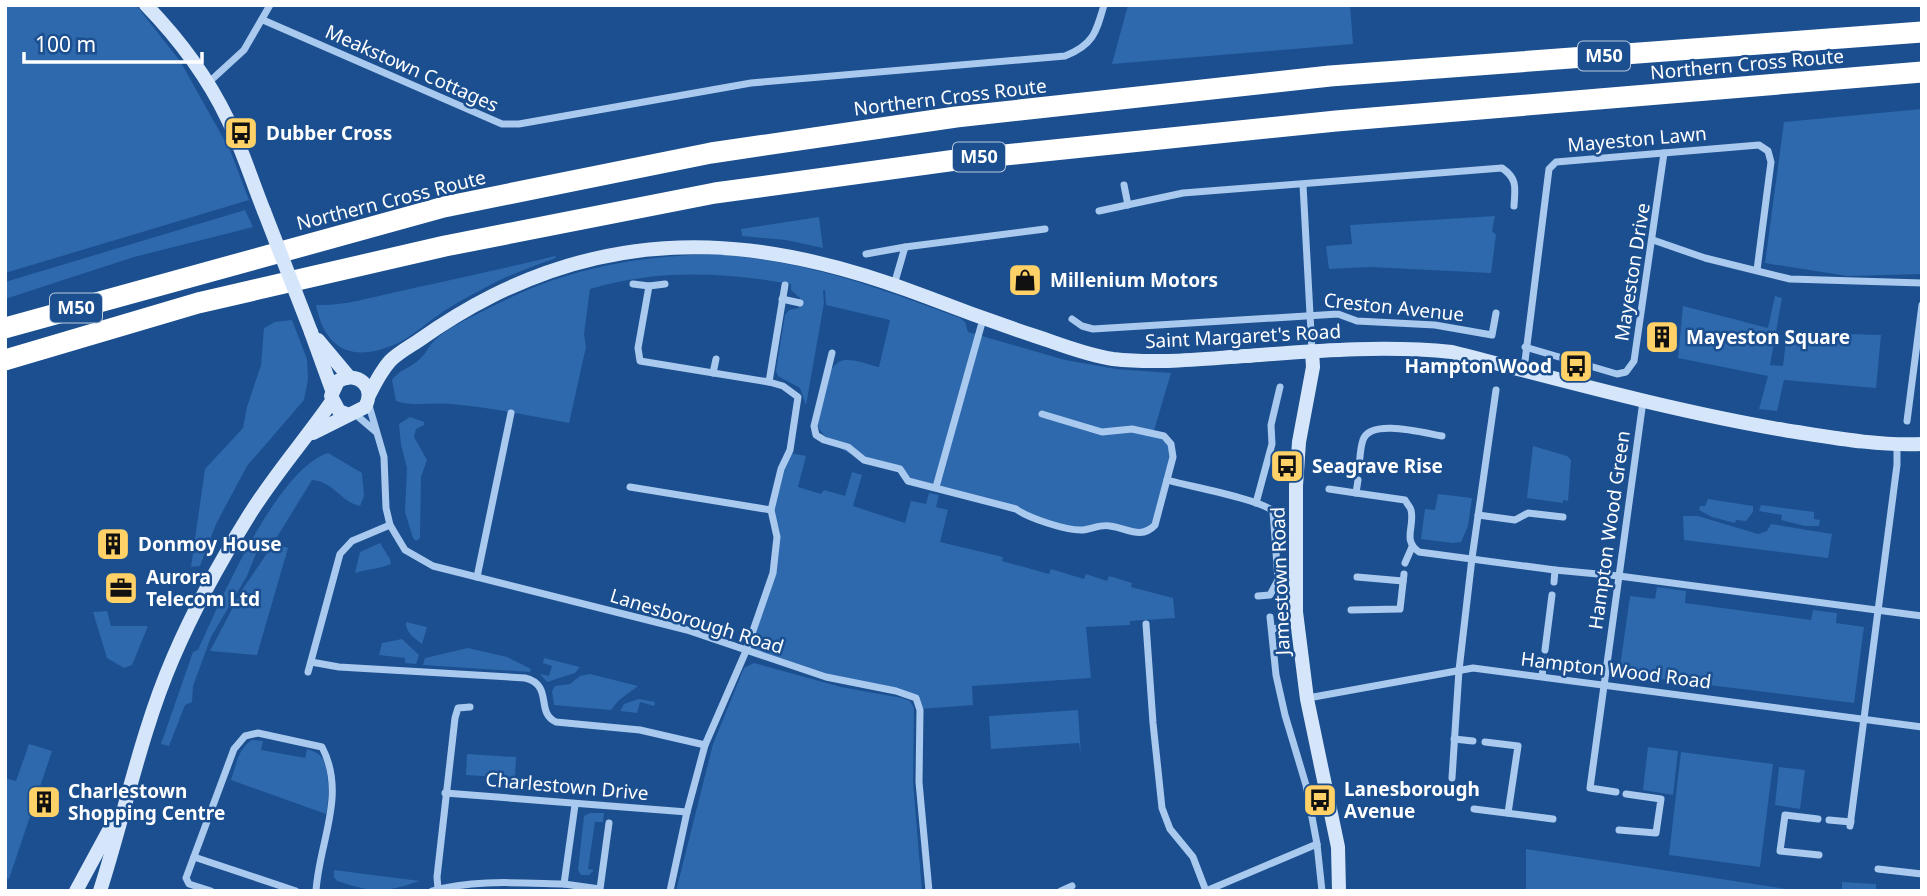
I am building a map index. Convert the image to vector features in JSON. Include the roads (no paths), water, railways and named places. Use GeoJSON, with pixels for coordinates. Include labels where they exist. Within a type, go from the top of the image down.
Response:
{"type":"FeatureCollection","features":[{"type":"Feature","properties":{"kind":"highway","name":"Northern Cross Route"},"geometry":{"type":"LineString","coordinates":[[5,328],[444,206],[711,153],[956,117],[1319,77],[1922,32]]}},
{"type":"Feature","properties":{"kind":"highway","name":"Northern Cross Route"},"geometry":{"type":"LineString","coordinates":[[5,362],[52,345],[198,303],[432,249],[715,193],[956,159],[1349,120],[1922,72]]}},
{"type":"Feature","properties":{"kind":"main road"},"geometry":{"type":"LineString","coordinates":[[146,5],[161,20],[207,83],[228,120],[311,332],[338,411],[352,414]]}},
{"type":"Feature","properties":{"kind":"main road","name":"Saint Margaret's Road"},"geometry":{"type":"LineString","coordinates":[[352,377],[391,361],[458,313],[511,286],[563,267],[649,248],[751,249],[817,261],[894,285],[1086,353],[1142,362],[1312,351],[1414,348],[1452,352],[1643,401],[1764,426],[1850,440],[1897,445],[1922,444]]}},
{"type":"Feature","properties":{"kind":"main road"},"geometry":{"type":"LineString","coordinates":[[310,435],[365,407],[369,399],[365,384],[352,377],[311,332]]}},
{"type":"Feature","properties":{"kind":"main road","name":"Jamestown Road"},"geometry":{"type":"LineString","coordinates":[[1312,351],[1313,367],[1299,442],[1296,486],[1296,612],[1307,699],[1338,847],[1339,891]]}},
{"type":"Feature","properties":{"kind":"main road","name":"Saint Margaret's Road"},"geometry":{"type":"LineString","coordinates":[[369,399],[391,361]]}},
{"type":"Feature","properties":{"kind":"main road"},"geometry":{"type":"LineString","coordinates":[[100,891],[158,696],[217,569],[249,515],[310,435],[338,381],[352,377]]}},
{"type":"Feature","properties":{"kind":"main road"},"geometry":{"type":"LineString","coordinates":[[76,891],[106,839],[132,781]]}},
{"type":"Feature","properties":{"kind":"street"},"geometry":{"type":"LineString","coordinates":[[207,83],[244,50],[270,5]]}},
{"type":"Feature","properties":{"kind":"street","name":"Meakstown Cottages"},"geometry":{"type":"LineString","coordinates":[[263,20],[502,124],[510,124],[751,83],[947,64],[1065,56],[1084,48],[1097,30],[1104,5]]}},
{"type":"Feature","properties":{"kind":"street","name":"Mayeston Lawn"},"geometry":{"type":"LineString","coordinates":[[1524,369],[1549,169],[1556,162],[1759,145],[1768,150],[1771,162],[1757,270]]}},
{"type":"Feature","properties":{"kind":"street","name":"Mayeston Drive"},"geometry":{"type":"LineString","coordinates":[[1525,347],[1617,374],[1626,372],[1634,361],[1664,153]]}},
{"type":"Feature","properties":{"kind":"street"},"geometry":{"type":"LineString","coordinates":[[1099,211],[1183,193],[1502,168],[1512,175],[1515,185],[1514,206]]}},
{"type":"Feature","properties":{"kind":"street"},"geometry":{"type":"LineString","coordinates":[[1124,185],[1128,205]]}},
{"type":"Feature","properties":{"kind":"street"},"geometry":{"type":"LineString","coordinates":[[1303,185],[1312,351]]}},
{"type":"Feature","properties":{"kind":"street"},"geometry":{"type":"LineString","coordinates":[[866,254],[1045,229]]}},
{"type":"Feature","properties":{"kind":"street"},"geometry":{"type":"LineString","coordinates":[[1653,240],[1705,258],[1790,279],[1922,283]]}},
{"type":"Feature","properties":{"kind":"street"},"geometry":{"type":"LineString","coordinates":[[894,285],[905,247]]}},
{"type":"Feature","properties":{"kind":"street"},"geometry":{"type":"LineString","coordinates":[[633,284],[665,284]]}},
{"type":"Feature","properties":{"kind":"street"},"geometry":{"type":"LineString","coordinates":[[769,382],[785,285]]}},
{"type":"Feature","properties":{"kind":"street"},"geometry":{"type":"LineString","coordinates":[[649,286],[638,348],[640,361],[769,382],[783,386],[798,397],[790,450],[781,469],[771,510],[777,537],[773,573],[746,651],[705,745],[670,891]]}},
{"type":"Feature","properties":{"kind":"street"},"geometry":{"type":"LineString","coordinates":[[782,299],[800,303]]}},
{"type":"Feature","properties":{"kind":"street"},"geometry":{"type":"LineString","coordinates":[[1907,421],[1922,304]]}},
{"type":"Feature","properties":{"kind":"street"},"geometry":{"type":"LineString","coordinates":[[1072,319],[1093,329],[1311,313]]}},
{"type":"Feature","properties":{"kind":"street","name":"Creston Avenue"},"geometry":{"type":"LineString","coordinates":[[1311,313],[1338,313],[1357,321],[1435,325],[1492,335],[1496,313]]}},
{"type":"Feature","properties":{"kind":"street"},"geometry":{"type":"LineString","coordinates":[[936,487],[984,319]]}},
{"type":"Feature","properties":{"kind":"street"},"geometry":{"type":"LineString","coordinates":[[832,353],[814,426],[816,435],[824,440],[848,447],[863,460],[900,470],[908,481],[1016,509],[1027,517],[1080,530],[1108,525],[1139,534],[1148,532],[1155,525],[1173,457],[1171,444],[1164,436],[1132,429],[1102,432],[1042,414]]}},
{"type":"Feature","properties":{"kind":"street"},"geometry":{"type":"LineString","coordinates":[[713,373],[716,359]]}},
{"type":"Feature","properties":{"kind":"street"},"geometry":{"type":"LineString","coordinates":[[1256,503],[1272,444],[1271,425],[1280,387]]}},
{"type":"Feature","properties":{"kind":"street"},"geometry":{"type":"LineString","coordinates":[[1452,778],[1459,670],[1496,390]]}},
{"type":"Feature","properties":{"kind":"street","name":"Lanesborough Road"},"geometry":{"type":"LineString","coordinates":[[369,399],[375,431],[384,457],[386,508],[390,526],[405,550],[433,566],[687,630],[826,677],[896,691],[916,698],[920,709],[919,782],[929,891]]}},
{"type":"Feature","properties":{"kind":"street","name":"Hampton Wood Green"},"geometry":{"type":"LineString","coordinates":[[1616,792],[1590,788],[1643,401]]}},
{"type":"Feature","properties":{"kind":"street"},"geometry":{"type":"LineString","coordinates":[[477,577],[510,413]]}},
{"type":"Feature","properties":{"kind":"street"},"geometry":{"type":"LineString","coordinates":[[352,414],[375,431]]}},
{"type":"Feature","properties":{"kind":"street"},"geometry":{"type":"LineString","coordinates":[[1359,468],[1363,439],[1369,430],[1380,427],[1442,436]]}},
{"type":"Feature","properties":{"kind":"street"},"geometry":{"type":"LineString","coordinates":[[1829,820],[1851,824],[1897,465],[1897,445]]}},
{"type":"Feature","properties":{"kind":"street"},"geometry":{"type":"LineString","coordinates":[[1167,480],[1270,508],[1274,514],[1278,580],[1270,595],[1258,596]]}},
{"type":"Feature","properties":{"kind":"street"},"geometry":{"type":"LineString","coordinates":[[1356,493],[1358,480]]}},
{"type":"Feature","properties":{"kind":"street"},"geometry":{"type":"LineString","coordinates":[[630,487],[771,510]]}},
{"type":"Feature","properties":{"kind":"street"},"geometry":{"type":"LineString","coordinates":[[1329,489],[1405,500],[1411,510],[1408,537],[1412,547],[1419,552],[1922,616]]}},
{"type":"Feature","properties":{"kind":"street"},"geometry":{"type":"LineString","coordinates":[[1478,515],[1515,520],[1528,513],[1563,517]]}},
{"type":"Feature","properties":{"kind":"street"},"geometry":{"type":"LineString","coordinates":[[308,672],[340,554],[352,541],[390,526]]}},
{"type":"Feature","properties":{"kind":"street"},"geometry":{"type":"LineString","coordinates":[[1405,563],[1412,547]]}},
{"type":"Feature","properties":{"kind":"street"},"geometry":{"type":"LineString","coordinates":[[1554,582],[1555,570]]}},
{"type":"Feature","properties":{"kind":"street"},"geometry":{"type":"LineString","coordinates":[[1351,610],[1400,608],[1403,578],[1357,577]]}},
{"type":"Feature","properties":{"kind":"street"},"geometry":{"type":"LineString","coordinates":[[1545,650],[1552,595]]}},
{"type":"Feature","properties":{"kind":"street"},"geometry":{"type":"LineString","coordinates":[[1270,617],[1276,676],[1306,785],[1322,891]]}},
{"type":"Feature","properties":{"kind":"street"},"geometry":{"type":"LineString","coordinates":[[1146,624],[1162,808],[1170,829],[1193,857],[1206,891],[1317,844]]}},
{"type":"Feature","properties":{"kind":"street"},"geometry":{"type":"LineString","coordinates":[[1272,629],[1284,627]]}},
{"type":"Feature","properties":{"kind":"street"},"geometry":{"type":"LineString","coordinates":[[1542,677],[1544,660]]}},
{"type":"Feature","properties":{"kind":"street"},"geometry":{"type":"LineString","coordinates":[[311,662],[339,667],[525,678],[538,685],[543,693],[545,713],[549,719],[556,722],[640,730],[705,745]]}},
{"type":"Feature","properties":{"kind":"street","name":"Hampton Wood Road"},"geometry":{"type":"LineString","coordinates":[[1307,699],[1474,668],[1922,727]]}},
{"type":"Feature","properties":{"kind":"street"},"geometry":{"type":"LineString","coordinates":[[470,707],[458,708],[455,718],[435,890],[564,884],[600,889],[609,823]]}},
{"type":"Feature","properties":{"kind":"street"},"geometry":{"type":"LineString","coordinates":[[211,891],[190,884],[186,878],[234,749],[245,736],[258,733],[323,747],[330,762],[333,801],[316,891]]}},
{"type":"Feature","properties":{"kind":"street"},"geometry":{"type":"LineString","coordinates":[[1454,739],[1473,741]]}},
{"type":"Feature","properties":{"kind":"street"},"geometry":{"type":"LineString","coordinates":[[1485,742],[1518,746],[1508,813]]}},
{"type":"Feature","properties":{"kind":"street","name":"Charlestown Drive"},"geometry":{"type":"LineString","coordinates":[[445,793],[687,812]]}},
{"type":"Feature","properties":{"kind":"street"},"geometry":{"type":"LineString","coordinates":[[1619,830],[1656,834],[1661,799],[1626,794]]}},
{"type":"Feature","properties":{"kind":"street"},"geometry":{"type":"LineString","coordinates":[[564,884],[575,804]]}},
{"type":"Feature","properties":{"kind":"street"},"geometry":{"type":"LineString","coordinates":[[1474,808],[1553,819]]}},
{"type":"Feature","properties":{"kind":"street"},"geometry":{"type":"LineString","coordinates":[[1818,818],[1785,814],[1780,851],[1819,855]]}},
{"type":"Feature","properties":{"kind":"street"},"geometry":{"type":"LineString","coordinates":[[194,857],[296,891]]}},
{"type":"Feature","properties":{"kind":"street"},"geometry":{"type":"LineString","coordinates":[[1878,869],[1922,874]]}},
{"type":"Feature","properties":{"kind":"street"},"geometry":{"type":"LineString","coordinates":[[1061,891],[1072,886]]}},
{"type":"Feature","properties":{"kind":"place","name":"Dubber Cross"},"geometry":{"type":"Point","coordinates":[241,133]}},
{"type":"Feature","properties":{"kind":"place","name":"Millenium Motors"},"geometry":{"type":"Point","coordinates":[1025,280]}},
{"type":"Feature","properties":{"kind":"place","name":"Mayeston Square"},"geometry":{"type":"Point","coordinates":[1662,337]}},
{"type":"Feature","properties":{"kind":"place","name":"Hampton Wood"},"geometry":{"type":"Point","coordinates":[1576,366]}},
{"type":"Feature","properties":{"kind":"place","name":"Seagrave Rise"},"geometry":{"type":"Point","coordinates":[1287,466]}},
{"type":"Feature","properties":{"kind":"place","name":"Donmoy House"},"geometry":{"type":"Point","coordinates":[113,544]}},
{"type":"Feature","properties":{"kind":"place","name":"Aurora Telecom Ltd"},"geometry":{"type":"Point","coordinates":[121,588]}},
{"type":"Feature","properties":{"kind":"place","name":"Lanesborough Avenue"},"geometry":{"type":"Point","coordinates":[1320,800]}},
{"type":"Feature","properties":{"kind":"place","name":"Charlestown Shopping Centre"},"geometry":{"type":"Point","coordinates":[44,802]}}]}
